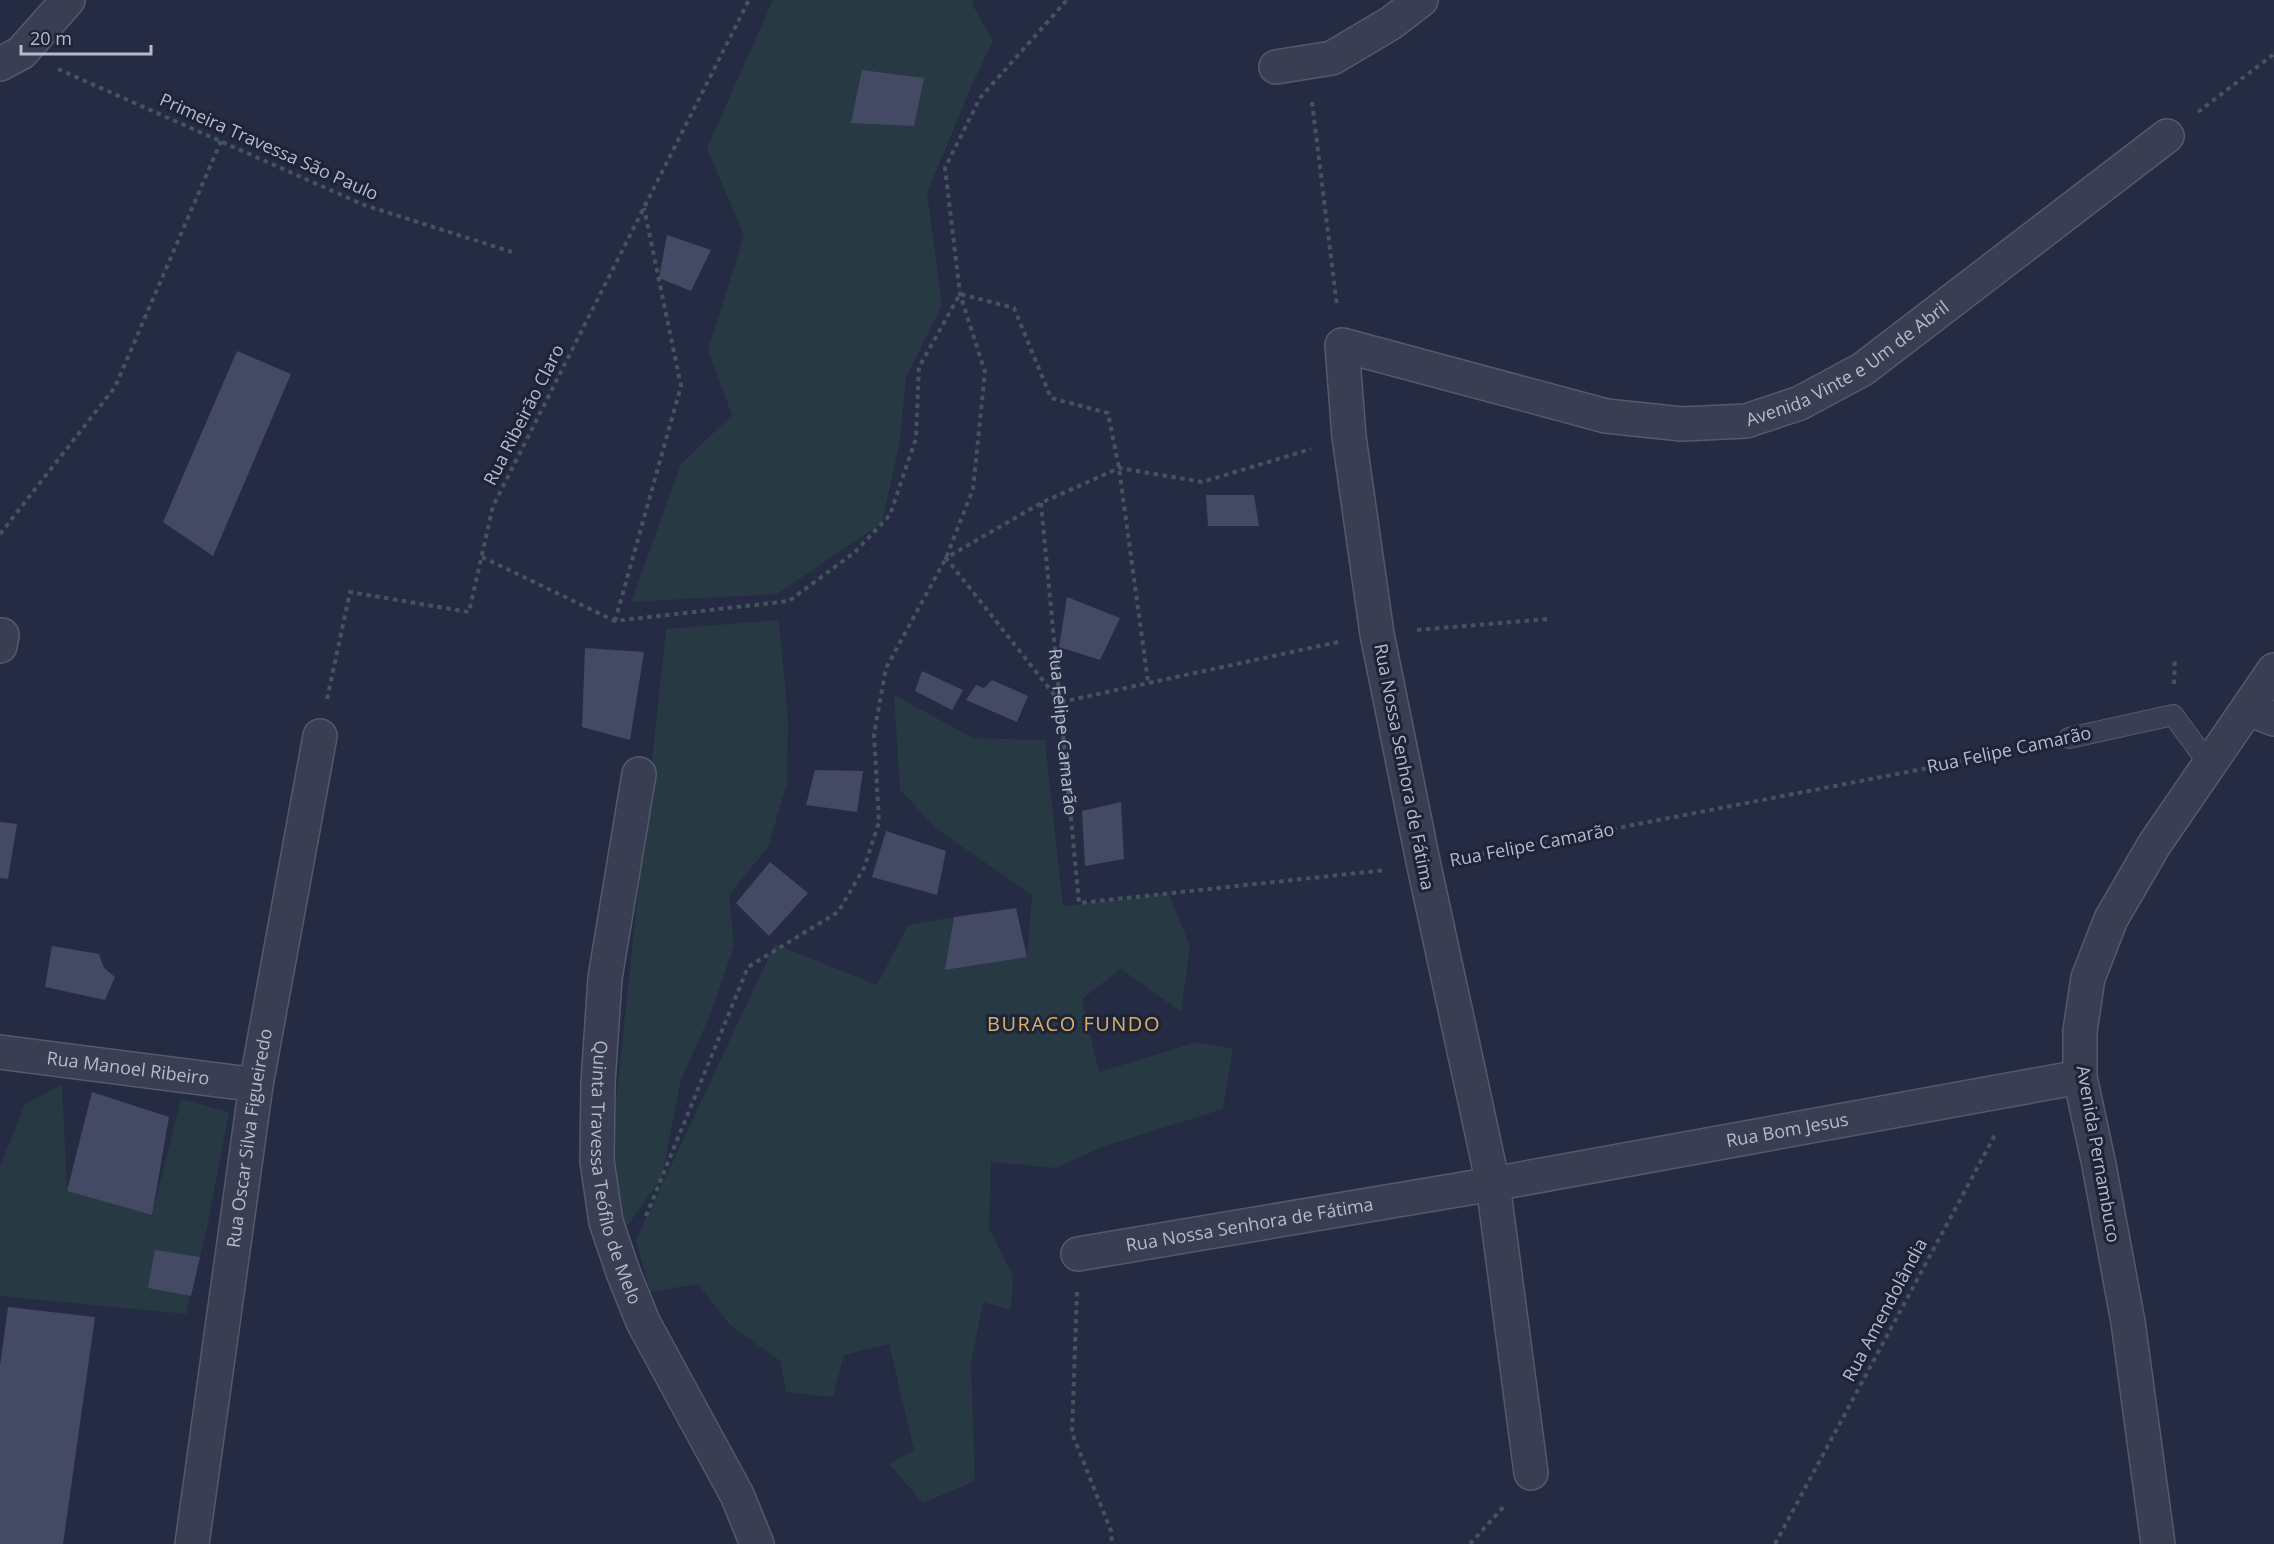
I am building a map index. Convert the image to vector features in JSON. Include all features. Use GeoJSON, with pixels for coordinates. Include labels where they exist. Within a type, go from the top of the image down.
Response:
{"type":"FeatureCollection","features":[{"type":"Feature","properties":{"kind":"street"},"geometry":{"type":"LineString","coordinates":[[11,58],[68,0]]}},
{"type":"Feature","properties":{"kind":"street"},"geometry":{"type":"LineString","coordinates":[[1276,67],[1332,58],[1391,23],[1421,0]]}},
{"type":"Feature","properties":{"kind":"street","name":"Avenida Vinte e Um de Abril"},"geometry":{"type":"LineString","coordinates":[[1342,345],[1606,416],[1682,424],[1746,421],[1800,403],[1863,369],[2166,136]]}},
{"type":"Feature","properties":{"kind":"street","name":"Rua Nossa Senhora de Fátima"},"geometry":{"type":"LineString","coordinates":[[1342,345],[1349,437],[1377,634],[1424,866],[1493,1184],[1532,1473]]}},
{"type":"Feature","properties":{"kind":"street","name":"Avenida Pernambuco"},"geometry":{"type":"LineString","coordinates":[[2158,1544],[2128,1322],[2080,1077],[2080,1031],[2088,978],[2111,919],[2154,844],[2209,764],[2261,714],[2274,670]]}},
{"type":"Feature","properties":{"kind":"street","name":"Rua Oscar Silva Figueiredo"},"geometry":{"type":"LineString","coordinates":[[192,1544],[256,1085],[320,736]]}},
{"type":"Feature","properties":{"kind":"street","name":"Quinta Travessa Teófilo de Melo"},"geometry":{"type":"LineString","coordinates":[[639,774],[605,978],[598,1083],[597,1161],[606,1222],[622,1272],[643,1322],[736,1495],[758,1544]]}},
{"type":"Feature","properties":{"kind":"street","name":"Rua Manoel Ribeiro"},"geometry":{"type":"LineString","coordinates":[[0,1052],[256,1085]]}},
{"type":"Feature","properties":{"kind":"street","name":"Rua Bom Jesus"},"geometry":{"type":"LineString","coordinates":[[1493,1184],[2080,1077]]}},
{"type":"Feature","properties":{"kind":"street","name":"Rua Nossa Senhora de Fátima"},"geometry":{"type":"LineString","coordinates":[[1078,1254],[1493,1184]]}},
{"type":"Feature","properties":{"kind":"lane","name":"Rua Felipe Camarão"},"geometry":{"type":"LineString","coordinates":[[2069,738],[2173,715],[2209,764]]}},
{"type":"Feature","properties":{"kind":"path","name":"Rua Ribeirão Claro"},"geometry":{"type":"LineString","coordinates":[[320,736],[350,592],[469,612],[493,506],[749,0]]}},
{"type":"Feature","properties":{"kind":"path"},"geometry":{"type":"LineString","coordinates":[[622,1272],[748,967],[838,912],[864,868],[879,822],[874,734],[886,668],[946,558],[973,489],[985,372],[960,294],[945,168],[980,98],[1067,0]]}},
{"type":"Feature","properties":{"kind":"path"},"geometry":{"type":"LineString","coordinates":[[2166,136],[2274,54]]}},
{"type":"Feature","properties":{"kind":"path","name":"Primeira Travessa São Paulo"},"geometry":{"type":"LineString","coordinates":[[11,58],[222,141],[364,205],[512,252]]}},
{"type":"Feature","properties":{"kind":"path"},"geometry":{"type":"LineString","coordinates":[[1307,62],[1342,345]]}},
{"type":"Feature","properties":{"kind":"path"},"geometry":{"type":"LineString","coordinates":[[0,534],[115,387],[222,141]]}},
{"type":"Feature","properties":{"kind":"path"},"geometry":{"type":"LineString","coordinates":[[615,621],[681,386],[644,207]]}},
{"type":"Feature","properties":{"kind":"path"},"geometry":{"type":"LineString","coordinates":[[960,294],[1014,308],[1051,398],[1108,413],[1119,468],[1148,682]]}},
{"type":"Feature","properties":{"kind":"path"},"geometry":{"type":"LineString","coordinates":[[482,557],[615,621],[789,601],[855,552],[890,515],[916,438],[919,367],[960,294]]}},
{"type":"Feature","properties":{"kind":"path"},"geometry":{"type":"LineString","coordinates":[[946,558],[1041,503],[1119,468],[1202,482],[1349,437]]}},
{"type":"Feature","properties":{"kind":"path","name":"Rua Felipe Camarão"},"geometry":{"type":"LineString","coordinates":[[1041,503],[1079,903],[1424,866],[1933,767],[2069,738]]}},
{"type":"Feature","properties":{"kind":"path"},"geometry":{"type":"LineString","coordinates":[[946,558],[1061,702],[1269,656]]}},
{"type":"Feature","properties":{"kind":"path","name":"Rua Amendolândia"},"geometry":{"type":"LineString","coordinates":[[1774,1544],[2020,1088]]}},
{"type":"Feature","properties":{"kind":"path"},"geometry":{"type":"LineString","coordinates":[[1078,1254],[1072,1433],[1111,1532],[1112,1544]]}},
{"type":"Feature","properties":{"kind":"path"},"geometry":{"type":"LineString","coordinates":[[1470,1544],[1532,1473]]}},
{"type":"Feature","properties":{"kind":"shaded area"},"geometry":{"type":"Polygon","coordinates":[[[773,0],[974,0],[972,4],[993,41],[971,87],[927,193],[942,305],[906,378],[900,441],[882,523],[777,594],[631,602],[681,464],[732,415],[708,350],[744,236],[707,148],[773,0]]]}},
{"type":"Feature","properties":{"kind":"shaded area"},"geometry":{"type":"Polygon","coordinates":[[[779,620],[788,719],[787,783],[768,847],[729,895],[734,946],[711,1013],[681,1080],[662,1177],[623,1232],[610,1157],[666,629],[779,620]]]}},
{"type":"Feature","properties":{"kind":"shaded area"},"geometry":{"type":"Polygon","coordinates":[[[894,695],[973,738],[1045,740],[1063,906],[1169,894],[1190,946],[1181,1012],[1121,969],[1082,999],[1099,1072],[1197,1042],[1233,1049],[1223,1109],[1102,1147],[1056,1168],[991,1162],[989,1228],[1013,1276],[1011,1310],[983,1302],[971,1363],[975,1481],[923,1503],[889,1464],[914,1450],[889,1344],[844,1355],[833,1397],[786,1392],[780,1361],[730,1325],[698,1284],[650,1292],[636,1240],[775,944],[877,985],[908,925],[954,917],[946,970],[1027,957],[1032,895],[938,830],[900,790],[894,695]]]}},
{"type":"Feature","properties":{"kind":"shaded area"},"geometry":{"type":"Polygon","coordinates":[[[62,1085],[67,1191],[152,1215],[181,1099],[229,1112],[207,1228],[186,1314],[0,1296],[0,1167],[25,1104],[62,1085]]]}},
{"type":"Feature","properties":{"kind":"building"},"geometry":{"type":"Polygon","coordinates":[[[862,70],[924,78],[914,126],[851,123],[862,70]]]}},
{"type":"Feature","properties":{"kind":"building"},"geometry":{"type":"Polygon","coordinates":[[[667,235],[711,250],[691,291],[659,278],[667,235]]]}},
{"type":"Feature","properties":{"kind":"building"},"geometry":{"type":"Polygon","coordinates":[[[237,351],[291,374],[213,556],[163,522],[237,351]]]}},
{"type":"Feature","properties":{"kind":"building"},"geometry":{"type":"Polygon","coordinates":[[[1206,495],[1254,495],[1259,526],[1208,526],[1206,495]]]}},
{"type":"Feature","properties":{"kind":"building"},"geometry":{"type":"Polygon","coordinates":[[[1067,597],[1120,618],[1100,660],[1059,647],[1067,597]]]}},
{"type":"Feature","properties":{"kind":"building"},"geometry":{"type":"Polygon","coordinates":[[[585,648],[644,652],[630,740],[582,727],[585,648]]]}},
{"type":"Feature","properties":{"kind":"building"},"geometry":{"type":"Polygon","coordinates":[[[922,671],[963,690],[952,710],[915,691],[922,671]]]}},
{"type":"Feature","properties":{"kind":"building"},"geometry":{"type":"Polygon","coordinates":[[[992,680],[1028,696],[1017,722],[966,700],[976,685],[984,688],[992,680]]]}},
{"type":"Feature","properties":{"kind":"building"},"geometry":{"type":"Polygon","coordinates":[[[815,770],[863,771],[857,812],[806,805],[815,770]]]}},
{"type":"Feature","properties":{"kind":"building"},"geometry":{"type":"Polygon","coordinates":[[[1121,802],[1124,859],[1085,866],[1082,811],[1121,802]]]}},
{"type":"Feature","properties":{"kind":"building"},"geometry":{"type":"Polygon","coordinates":[[[0,822],[17,824],[8,879],[0,878],[0,822]]]}},
{"type":"Feature","properties":{"kind":"building"},"geometry":{"type":"Polygon","coordinates":[[[886,831],[946,851],[937,895],[872,877],[886,831]]]}},
{"type":"Feature","properties":{"kind":"building"},"geometry":{"type":"Polygon","coordinates":[[[770,862],[808,893],[769,936],[736,903],[770,862]]]}},
{"type":"Feature","properties":{"kind":"building"},"geometry":{"type":"Polygon","coordinates":[[[1016,908],[1027,957],[945,970],[954,917],[1016,908]]]}},
{"type":"Feature","properties":{"kind":"building"},"geometry":{"type":"Polygon","coordinates":[[[52,946],[99,954],[104,968],[115,977],[105,1000],[45,987],[52,946]]]}},
{"type":"Feature","properties":{"kind":"building"},"geometry":{"type":"Polygon","coordinates":[[[92,1092],[169,1117],[152,1215],[67,1191],[92,1092]]]}},
{"type":"Feature","properties":{"kind":"building"},"geometry":{"type":"Polygon","coordinates":[[[155,1250],[200,1257],[191,1296],[148,1288],[155,1250]]]}},
{"type":"Feature","properties":{"kind":"building"},"geometry":{"type":"Polygon","coordinates":[[[8,1307],[95,1317],[63,1544],[0,1544],[0,1366],[8,1307]]]}},
{"type":"Feature","properties":{"kind":"district","name":"BURACO FUNDO"},"geometry":{"type":"Point","coordinates":[1074,1024]}}]}
